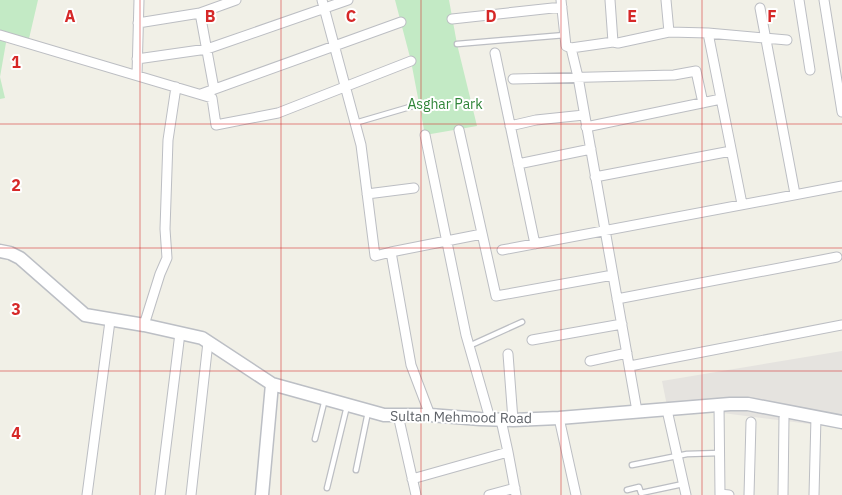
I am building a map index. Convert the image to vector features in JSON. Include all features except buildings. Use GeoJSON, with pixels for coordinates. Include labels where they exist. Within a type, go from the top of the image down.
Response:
{"type":"FeatureCollection","features":[{"type":"Feature","properties":{"kind":"street"},"geometry":{"type":"LineString","coordinates":[[137,75],[139,0]]}},
{"type":"Feature","properties":{"kind":"street"},"geometry":{"type":"LineString","coordinates":[[138,23],[200,13],[236,0]]}},
{"type":"Feature","properties":{"kind":"street"},"geometry":{"type":"LineString","coordinates":[[137,58],[207,49],[323,4],[348,0]]}},
{"type":"Feature","properties":{"kind":"street"},"geometry":{"type":"LineString","coordinates":[[610,0],[613,42]]}},
{"type":"Feature","properties":{"kind":"street"},"geometry":{"type":"LineString","coordinates":[[666,0],[669,32]]}},
{"type":"Feature","properties":{"kind":"street"},"geometry":{"type":"LineString","coordinates":[[800,0],[810,70]]}},
{"type":"Feature","properties":{"kind":"street"},"geometry":{"type":"LineString","coordinates":[[824,0],[842,112]]}},
{"type":"Feature","properties":{"kind":"street"},"geometry":{"type":"LineString","coordinates":[[323,4],[361,145],[375,256],[482,234]]}},
{"type":"Feature","properties":{"kind":"street"},"geometry":{"type":"LineString","coordinates":[[452,19],[562,4],[566,46],[571,48],[613,42],[618,43],[669,32],[708,33],[787,40]]}},
{"type":"Feature","properties":{"kind":"street"},"geometry":{"type":"LineString","coordinates":[[760,8],[795,194]]}},
{"type":"Feature","properties":{"kind":"street"},"geometry":{"type":"LineString","coordinates":[[200,13],[214,89]]}},
{"type":"Feature","properties":{"kind":"street"},"geometry":{"type":"LineString","coordinates":[[201,94],[401,22]]}},
{"type":"Feature","properties":{"kind":"street"},"geometry":{"type":"LineString","coordinates":[[708,33],[742,204]]}},
{"type":"Feature","properties":{"kind":"street"},"geometry":{"type":"LineString","coordinates":[[0,34],[212,98],[216,125],[278,112],[411,61]]}},
{"type":"Feature","properties":{"kind":"street"},"geometry":{"type":"LineString","coordinates":[[571,48],[578,77],[637,411]]}},
{"type":"Feature","properties":{"kind":"street"},"geometry":{"type":"LineString","coordinates":[[495,52],[535,244]]}},
{"type":"Feature","properties":{"kind":"street"},"geometry":{"type":"LineString","coordinates":[[513,80],[674,75],[696,71],[702,103]]}},
{"type":"Feature","properties":{"kind":"street"},"geometry":{"type":"LineString","coordinates":[[144,325],[167,258],[165,229],[168,140],[176,87]]}},
{"type":"Feature","properties":{"kind":"street"},"geometry":{"type":"LineString","coordinates":[[586,127],[721,99]]}},
{"type":"Feature","properties":{"kind":"street"},"geometry":{"type":"LineString","coordinates":[[510,126],[536,120],[584,115]]}},
{"type":"Feature","properties":{"kind":"street"},"geometry":{"type":"LineString","coordinates":[[458,130],[496,296],[613,275]]}},
{"type":"Feature","properties":{"kind":"street"},"geometry":{"type":"LineString","coordinates":[[425,135],[469,346],[501,420],[515,491],[489,495]]}},
{"type":"Feature","properties":{"kind":"street"},"geometry":{"type":"LineString","coordinates":[[518,164],[590,150]]}},
{"type":"Feature","properties":{"kind":"street"},"geometry":{"type":"LineString","coordinates":[[595,177],[731,152]]}},
{"type":"Feature","properties":{"kind":"street"},"geometry":{"type":"LineString","coordinates":[[502,250],[842,186]]}},
{"type":"Feature","properties":{"kind":"street"},"geometry":{"type":"LineString","coordinates":[[367,194],[414,188]]}},
{"type":"Feature","properties":{"kind":"street","name":"Sultan Mehmood Road"},"geometry":{"type":"LineString","coordinates":[[0,251],[20,258],[85,315],[110,321],[144,325],[202,338],[272,384],[384,415],[430,415],[501,420],[559,418],[748,404],[842,422]]}},
{"type":"Feature","properties":{"kind":"street"},"geometry":{"type":"LineString","coordinates":[[391,252],[411,365],[430,415]]}},
{"type":"Feature","properties":{"kind":"street"},"geometry":{"type":"LineString","coordinates":[[617,299],[837,257]]}},
{"type":"Feature","properties":{"kind":"street"},"geometry":{"type":"LineString","coordinates":[[87,495],[110,321]]}},
{"type":"Feature","properties":{"kind":"street"},"geometry":{"type":"LineString","coordinates":[[532,340],[622,324]]}},
{"type":"Feature","properties":{"kind":"street"},"geometry":{"type":"LineString","coordinates":[[630,366],[842,325]]}},
{"type":"Feature","properties":{"kind":"street"},"geometry":{"type":"LineString","coordinates":[[160,495],[180,333]]}},
{"type":"Feature","properties":{"kind":"street"},"geometry":{"type":"LineString","coordinates":[[191,495],[208,342]]}},
{"type":"Feature","properties":{"kind":"street"},"geometry":{"type":"LineString","coordinates":[[590,361],[627,353]]}},
{"type":"Feature","properties":{"kind":"street"},"geometry":{"type":"LineString","coordinates":[[501,420],[508,354]]}},
{"type":"Feature","properties":{"kind":"street"},"geometry":{"type":"LineString","coordinates":[[262,495],[272,384]]}},
{"type":"Feature","properties":{"kind":"street"},"geometry":{"type":"LineString","coordinates":[[719,405],[720,494],[729,495]]}},
{"type":"Feature","properties":{"kind":"street"},"geometry":{"type":"LineString","coordinates":[[667,410],[686,495]]}},
{"type":"Feature","properties":{"kind":"street"},"geometry":{"type":"LineString","coordinates":[[398,415],[416,495]]}},
{"type":"Feature","properties":{"kind":"street"},"geometry":{"type":"LineString","coordinates":[[814,495],[816,417]]}},
{"type":"Feature","properties":{"kind":"street"},"geometry":{"type":"LineString","coordinates":[[559,418],[576,495]]}},
{"type":"Feature","properties":{"kind":"street"},"geometry":{"type":"LineString","coordinates":[[783,495],[784,418]]}},
{"type":"Feature","properties":{"kind":"street"},"geometry":{"type":"LineString","coordinates":[[749,495],[751,422]]}},
{"type":"Feature","properties":{"kind":"street"},"geometry":{"type":"LineString","coordinates":[[412,479],[508,452]]}},
{"type":"Feature","properties":{"kind":"lane"},"geometry":{"type":"LineString","coordinates":[[457,44],[565,35]]}},
{"type":"Feature","properties":{"kind":"lane"},"geometry":{"type":"LineString","coordinates":[[355,123],[420,104]]}},
{"type":"Feature","properties":{"kind":"lane"},"geometry":{"type":"LineString","coordinates":[[469,346],[522,322]]}},
{"type":"Feature","properties":{"kind":"lane"},"geometry":{"type":"LineString","coordinates":[[315,439],[325,399]]}},
{"type":"Feature","properties":{"kind":"lane"},"geometry":{"type":"LineString","coordinates":[[327,488],[348,405]]}},
{"type":"Feature","properties":{"kind":"lane"},"geometry":{"type":"LineString","coordinates":[[356,470],[368,411]]}},
{"type":"Feature","properties":{"kind":"lane"},"geometry":{"type":"LineString","coordinates":[[632,464],[677,456],[720,453]]}},
{"type":"Feature","properties":{"kind":"lane"},"geometry":{"type":"LineString","coordinates":[[627,490],[640,487],[641,493],[683,484]]}},
{"type":"Feature","properties":{"kind":"shaded area"},"geometry":{"type":"Polygon","coordinates":[[[842,351],[842,428],[667,406],[662,381],[842,351]]]}},
{"type":"Feature","properties":{"kind":"green space"},"geometry":{"type":"Polygon","coordinates":[[[0,0],[38,0],[28,43],[7,37],[0,77],[0,0]]]}},
{"type":"Feature","properties":{"kind":"green space","name":"Asghar Park"},"geometry":{"type":"Polygon","coordinates":[[[395,0],[449,0],[457,44],[477,126],[425,135],[411,61],[395,0]]]}},
{"type":"Feature","properties":{"kind":"green space"},"geometry":{"type":"Polygon","coordinates":[[[0,77],[5,98],[0,99],[0,77]]]}}]}
